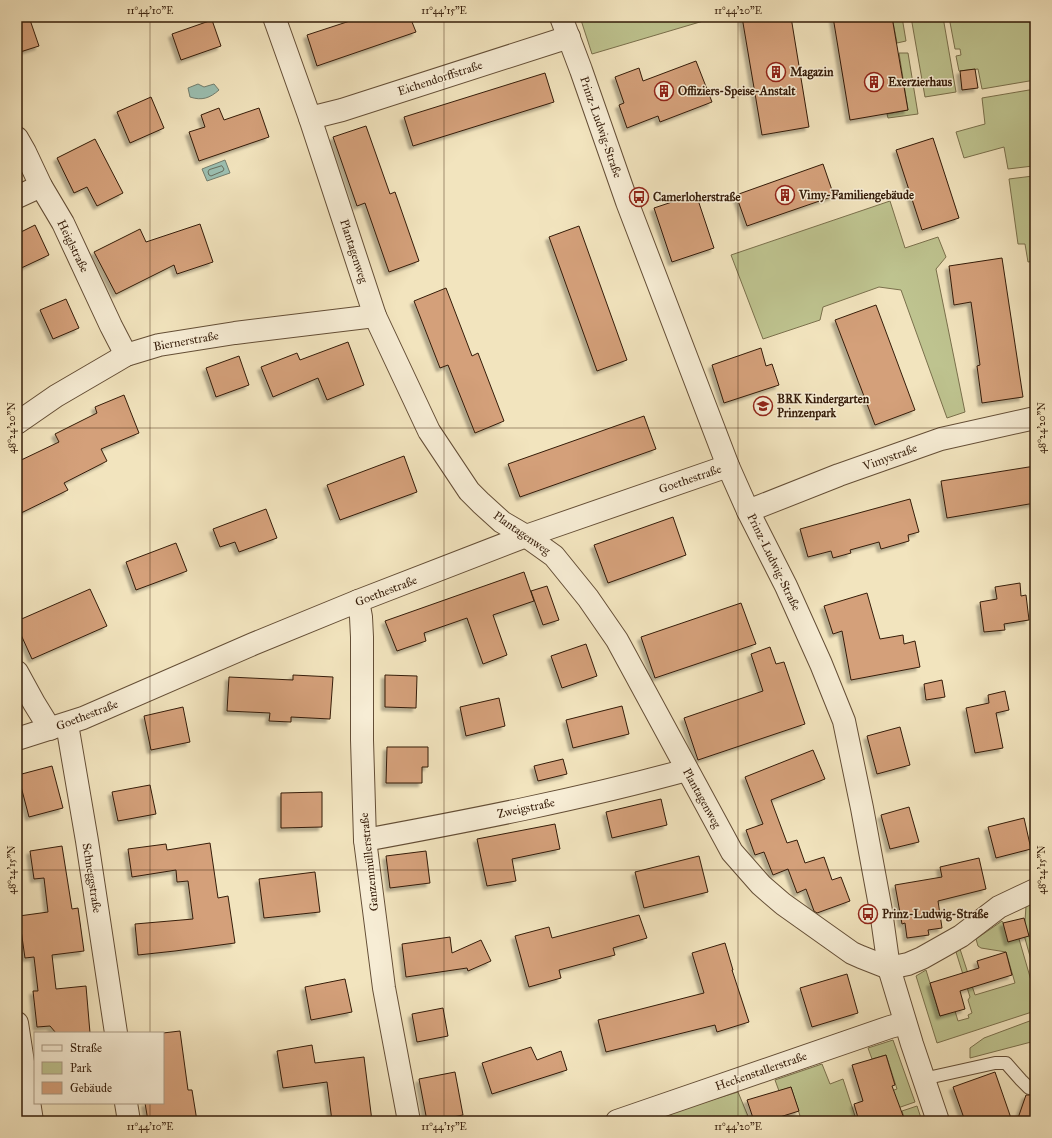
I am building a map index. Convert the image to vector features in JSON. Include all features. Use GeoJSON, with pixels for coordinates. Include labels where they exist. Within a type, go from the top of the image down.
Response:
{"type":"FeatureCollection","features":[{"type":"Feature","properties":{"kind":"street","name":"Plantagenweg"},"geometry":{"type":"LineString","coordinates":[[274,17],[310,118],[375,316],[429,431],[469,491],[480,503],[502,522],[526,536],[554,556],[588,598],[616,640],[732,852],[761,885],[783,904],[852,953],[889,968]]}},
{"type":"Feature","properties":{"kind":"street","name":"Eichendorffstraße"},"geometry":{"type":"LineString","coordinates":[[310,118],[342,110],[565,27]]}},
{"type":"Feature","properties":{"kind":"street","name":"Prinz-Ludwig-Straße"},"geometry":{"type":"LineString","coordinates":[[565,27],[627,202],[728,466],[748,511],[786,586],[822,664],[844,721],[870,852],[889,968],[905,1024],[938,1121]]}},
{"type":"Feature","properties":{"kind":"street","name":"Heiglstraße"},"geometry":{"type":"LineString","coordinates":[[17,138],[41,186],[63,223],[126,355]]}},
{"type":"Feature","properties":{"kind":"street"},"geometry":{"type":"LineString","coordinates":[[17,197],[41,186]]}},
{"type":"Feature","properties":{"kind":"street","name":"Biernerstraße"},"geometry":{"type":"LineString","coordinates":[[17,423],[78,383],[126,355],[159,345],[187,340],[375,316]]}},
{"type":"Feature","properties":{"kind":"street","name":"Vimystraße"},"geometry":{"type":"LineString","coordinates":[[748,511],[839,475],[941,439],[1035,418]]}},
{"type":"Feature","properties":{"kind":"street","name":"Goethestraße"},"geometry":{"type":"LineString","coordinates":[[17,739],[83,718],[253,644],[358,601],[526,536],[728,466]]}},
{"type":"Feature","properties":{"kind":"street","name":"Ganzenmüllerstraße"},"geometry":{"type":"LineString","coordinates":[[358,601],[361,617],[362,638],[362,740],[365,840],[384,988],[409,1121]]}},
{"type":"Feature","properties":{"kind":"street","name":"Goethestraße"},"geometry":{"type":"LineString","coordinates":[[17,672],[34,703],[59,726]]}},
{"type":"Feature","properties":{"kind":"street","name":"Schneggstraße"},"geometry":{"type":"LineString","coordinates":[[59,726],[87,841],[116,1032]]}},
{"type":"Feature","properties":{"kind":"street","name":"Zweigstraße"},"geometry":{"type":"LineString","coordinates":[[365,840],[484,817],[581,796],[687,770]]}},
{"type":"Feature","properties":{"kind":"street"},"geometry":{"type":"LineString","coordinates":[[889,968],[908,964],[928,954],[961,936],[999,907],[1035,890]]}},
{"type":"Feature","properties":{"kind":"street"},"geometry":{"type":"LineString","coordinates":[[17,1023],[32,1121]]}},
{"type":"Feature","properties":{"kind":"street","name":"Heckenstallerstraße"},"geometry":{"type":"LineString","coordinates":[[617,1121],[890,1027],[905,1024]]}},
{"type":"Feature","properties":{"kind":"street"},"geometry":{"type":"LineString","coordinates":[[126,1104],[129,1121]]}},
{"type":"Feature","properties":{"kind":"lane"},"geometry":{"type":"LineString","coordinates":[[924,1079],[995,1063],[1006,1062],[1029,1088]]}},
{"type":"Feature","properties":{"kind":"green space"},"geometry":{"type":"Polygon","coordinates":[[[580,17],[712,17],[710,19],[592,54],[580,17]]]}},
{"type":"Feature","properties":{"kind":"green space"},"geometry":{"type":"Polygon","coordinates":[[[892,17],[902,17],[906,41],[897,43],[892,17]]]}},
{"type":"Feature","properties":{"kind":"green space"},"geometry":{"type":"Polygon","coordinates":[[[911,17],[943,17],[956,92],[925,97],[911,17]]]}},
{"type":"Feature","properties":{"kind":"green space"},"geometry":{"type":"Polygon","coordinates":[[[949,17],[1035,17],[1035,80],[982,89],[978,69],[959,71],[956,56],[961,55],[960,49],[955,49],[949,17]]]}},
{"type":"Feature","properties":{"kind":"green space"},"geometry":{"type":"Polygon","coordinates":[[[899,53],[908,53],[918,114],[888,118],[887,114],[908,110],[899,53]]]}},
{"type":"Feature","properties":{"kind":"green space"},"geometry":{"type":"Polygon","coordinates":[[[1035,89],[1035,261],[1028,262],[1025,244],[1018,244],[1009,179],[1033,176],[1033,166],[1008,169],[1004,147],[964,158],[956,132],[985,124],[982,98],[1035,89]]]}},
{"type":"Feature","properties":{"kind":"green space"},"geometry":{"type":"Polygon","coordinates":[[[890,201],[905,248],[938,237],[946,257],[936,269],[965,412],[947,418],[901,290],[879,287],[823,307],[820,320],[763,339],[731,255],[890,201]]]}},
{"type":"Feature","properties":{"kind":"green space"},"geometry":{"type":"Polygon","coordinates":[[[1035,901],[1035,929],[1029,937],[1035,958],[1035,974],[1024,935],[1026,906],[1035,901]]]}},
{"type":"Feature","properties":{"kind":"green space"},"geometry":{"type":"Polygon","coordinates":[[[1002,921],[1019,939],[1035,994],[1035,1011],[937,1043],[916,976],[926,970],[940,1016],[955,1011],[958,1021],[969,1018],[968,1015],[972,1013],[968,1000],[970,997],[956,952],[960,949],[975,995],[1015,983],[1006,952],[981,948],[978,946],[976,939],[1002,921]]]}},
{"type":"Feature","properties":{"kind":"green space"},"geometry":{"type":"Polygon","coordinates":[[[1035,1019],[1035,1041],[970,1058],[970,1048],[984,1038],[1035,1019]]]}},
{"type":"Feature","properties":{"kind":"green space"},"geometry":{"type":"Polygon","coordinates":[[[893,1040],[915,1102],[869,1118],[864,1100],[897,1089],[886,1055],[872,1059],[868,1048],[893,1040]]]}},
{"type":"Feature","properties":{"kind":"green space"},"geometry":{"type":"Polygon","coordinates":[[[822,1064],[830,1084],[843,1079],[856,1119],[852,1121],[796,1121],[801,1119],[791,1087],[779,1091],[775,1080],[822,1064]]]}},
{"type":"Feature","properties":{"kind":"green space"},"geometry":{"type":"Polygon","coordinates":[[[738,1092],[750,1121],[642,1121],[738,1092]]]}},
{"type":"Feature","properties":{"kind":"green space"},"geometry":{"type":"Polygon","coordinates":[[[917,1106],[922,1121],[905,1121],[902,1111],[917,1106]]]}},
{"type":"Feature","properties":{"kind":"water"},"geometry":{"type":"Polygon","coordinates":[[[198,84],[204,87],[214,84],[219,90],[202,99],[190,97],[188,88],[198,84]]]}},
{"type":"Feature","properties":{"kind":"water"},"geometry":{"type":"Polygon","coordinates":[[[225,160],[230,173],[207,181],[202,169],[225,160]]]}},
{"type":"Feature","properties":{"kind":"building"},"geometry":{"type":"Polygon","coordinates":[[[17,17],[29,17],[39,46],[17,53],[17,17]]]}},
{"type":"Feature","properties":{"kind":"building"},"geometry":{"type":"Polygon","coordinates":[[[362,17],[410,17],[416,32],[317,66],[307,35],[362,17]]]}},
{"type":"Feature","properties":{"kind":"building","name":"Magazin"},"geometry":{"type":"Polygon","coordinates":[[[742,17],[791,17],[809,127],[762,135],[742,17]]]}},
{"type":"Feature","properties":{"kind":"building","name":"Exerzierhaus"},"geometry":{"type":"Polygon","coordinates":[[[833,17],[892,17],[908,110],[850,120],[833,17]]]}},
{"type":"Feature","properties":{"kind":"building"},"geometry":{"type":"Polygon","coordinates":[[[212,20],[221,46],[181,60],[172,34],[212,20]]]}},
{"type":"Feature","properties":{"kind":"building","name":"Offiziers-Speise-Anstalt"},"geometry":{"type":"Polygon","coordinates":[[[696,61],[712,102],[660,122],[658,116],[627,128],[619,105],[624,103],[615,77],[639,68],[643,81],[696,61]]]}},
{"type":"Feature","properties":{"kind":"building"},"geometry":{"type":"Polygon","coordinates":[[[975,69],[978,88],[962,90],[960,71],[975,69]]]}},
{"type":"Feature","properties":{"kind":"building"},"geometry":{"type":"Polygon","coordinates":[[[545,73],[554,102],[413,146],[404,117],[545,73]]]}},
{"type":"Feature","properties":{"kind":"building"},"geometry":{"type":"Polygon","coordinates":[[[151,97],[164,128],[130,143],[117,112],[151,97]]]}},
{"type":"Feature","properties":{"kind":"building"},"geometry":{"type":"Polygon","coordinates":[[[219,108],[224,120],[259,108],[269,137],[199,161],[189,132],[205,127],[201,115],[219,108]]]}},
{"type":"Feature","properties":{"kind":"building"},"geometry":{"type":"Polygon","coordinates":[[[366,126],[390,194],[395,192],[419,261],[389,272],[365,203],[357,206],[333,137],[366,126]]]}},
{"type":"Feature","properties":{"kind":"building"},"geometry":{"type":"Polygon","coordinates":[[[933,138],[959,218],[922,230],[896,150],[933,138]]]}},
{"type":"Feature","properties":{"kind":"building"},"geometry":{"type":"Polygon","coordinates":[[[95,139],[123,193],[97,206],[87,187],[74,193],[57,158],[95,139]]]}},
{"type":"Feature","properties":{"kind":"building","name":"Vimy-Familiengebäude"},"geometry":{"type":"Polygon","coordinates":[[[823,164],[834,196],[747,226],[736,195],[823,164]]]}},
{"type":"Feature","properties":{"kind":"building"},"geometry":{"type":"Polygon","coordinates":[[[696,194],[714,248],[672,262],[654,208],[696,194]]]}},
{"type":"Feature","properties":{"kind":"building"},"geometry":{"type":"Polygon","coordinates":[[[200,224],[213,262],[177,274],[174,265],[116,294],[94,252],[140,229],[146,242],[200,224]]]}},
{"type":"Feature","properties":{"kind":"building"},"geometry":{"type":"Polygon","coordinates":[[[35,225],[49,255],[17,270],[17,234],[35,225]]]}},
{"type":"Feature","properties":{"kind":"building"},"geometry":{"type":"Polygon","coordinates":[[[579,226],[627,360],[597,371],[549,237],[579,226]]]}},
{"type":"Feature","properties":{"kind":"building"},"geometry":{"type":"Polygon","coordinates":[[[1002,258],[1023,397],[982,403],[977,366],[980,365],[971,302],[954,305],[949,266],[1002,258]]]}},
{"type":"Feature","properties":{"kind":"building"},"geometry":{"type":"Polygon","coordinates":[[[446,288],[472,356],[478,353],[504,421],[475,433],[448,365],[440,368],[414,301],[446,288]]]}},
{"type":"Feature","properties":{"kind":"building"},"geometry":{"type":"Polygon","coordinates":[[[66,299],[79,328],[53,339],[40,310],[66,299]]]}},
{"type":"Feature","properties":{"kind":"building"},"geometry":{"type":"Polygon","coordinates":[[[876,305],[915,410],[875,425],[835,320],[876,305]]]}},
{"type":"Feature","properties":{"kind":"building"},"geometry":{"type":"Polygon","coordinates":[[[348,342],[364,385],[327,400],[318,378],[273,397],[261,367],[297,353],[300,360],[348,342]]]}},
{"type":"Feature","properties":{"kind":"building"},"geometry":{"type":"Polygon","coordinates":[[[761,348],[766,366],[772,364],[779,385],[724,403],[712,365],[761,348]]]}},
{"type":"Feature","properties":{"kind":"building"},"geometry":{"type":"Polygon","coordinates":[[[239,356],[249,385],[216,397],[206,368],[239,356]]]}},
{"type":"Feature","properties":{"kind":"building"},"geometry":{"type":"Polygon","coordinates":[[[124,395],[139,433],[101,449],[107,461],[64,483],[68,490],[17,515],[17,462],[59,442],[55,434],[97,413],[95,407],[124,395]]]}},
{"type":"Feature","properties":{"kind":"building"},"geometry":{"type":"Polygon","coordinates":[[[644,416],[656,449],[520,497],[508,464],[644,416]]]}},
{"type":"Feature","properties":{"kind":"building"},"geometry":{"type":"Polygon","coordinates":[[[404,456],[417,492],[340,520],[327,485],[404,456]]]}},
{"type":"Feature","properties":{"kind":"building"},"geometry":{"type":"Polygon","coordinates":[[[1035,466],[1035,503],[947,518],[941,481],[1035,466]]]}},
{"type":"Feature","properties":{"kind":"building"},"geometry":{"type":"Polygon","coordinates":[[[910,499],[919,532],[908,535],[909,541],[881,549],[879,542],[850,550],[851,553],[833,558],[831,551],[808,557],[800,529],[910,499]]]}},
{"type":"Feature","properties":{"kind":"building"},"geometry":{"type":"Polygon","coordinates":[[[266,509],[277,538],[239,552],[235,542],[220,547],[213,529],[266,509]]]}},
{"type":"Feature","properties":{"kind":"building"},"geometry":{"type":"Polygon","coordinates":[[[673,517],[686,555],[608,583],[594,545],[673,517]]]}},
{"type":"Feature","properties":{"kind":"building"},"geometry":{"type":"Polygon","coordinates":[[[176,543],[187,571],[136,590],[126,562],[176,543]]]}},
{"type":"Feature","properties":{"kind":"building"},"geometry":{"type":"Polygon","coordinates":[[[524,572],[534,601],[493,615],[507,655],[483,664],[467,618],[424,633],[426,641],[397,651],[385,621],[524,572]]]}},
{"type":"Feature","properties":{"kind":"building"},"geometry":{"type":"Polygon","coordinates":[[[1020,583],[1021,596],[1026,595],[1029,620],[1004,624],[1005,630],[984,632],[980,602],[997,599],[995,587],[1020,583]]]}},
{"type":"Feature","properties":{"kind":"building"},"geometry":{"type":"Polygon","coordinates":[[[547,586],[559,620],[543,625],[531,591],[547,586]]]}},
{"type":"Feature","properties":{"kind":"building"},"geometry":{"type":"Polygon","coordinates":[[[90,589],[107,626],[32,659],[17,626],[17,621],[90,589]]]}},
{"type":"Feature","properties":{"kind":"building"},"geometry":{"type":"Polygon","coordinates":[[[867,593],[880,639],[903,635],[904,644],[915,641],[920,667],[851,680],[842,631],[833,634],[824,606],[867,593]]]}},
{"type":"Feature","properties":{"kind":"building"},"geometry":{"type":"Polygon","coordinates":[[[741,603],[756,644],[655,678],[641,637],[741,603]]]}},
{"type":"Feature","properties":{"kind":"building"},"geometry":{"type":"Polygon","coordinates":[[[586,644],[597,676],[562,688],[551,656],[586,644]]]}},
{"type":"Feature","properties":{"kind":"building"},"geometry":{"type":"Polygon","coordinates":[[[770,647],[776,664],[784,662],[805,724],[698,760],[684,718],[763,691],[751,654],[770,647]]]}},
{"type":"Feature","properties":{"kind":"building"},"geometry":{"type":"Polygon","coordinates":[[[293,675],[333,677],[330,719],[291,717],[291,722],[269,721],[270,713],[227,711],[229,677],[293,680],[293,675]]]}},
{"type":"Feature","properties":{"kind":"building"},"geometry":{"type":"Polygon","coordinates":[[[385,675],[417,676],[416,708],[385,707],[385,675]]]}},
{"type":"Feature","properties":{"kind":"building"},"geometry":{"type":"Polygon","coordinates":[[[942,680],[945,697],[926,700],[924,684],[942,680]]]}},
{"type":"Feature","properties":{"kind":"building"},"geometry":{"type":"Polygon","coordinates":[[[1005,691],[1009,710],[996,713],[1003,748],[975,753],[966,708],[989,703],[988,695],[1005,691]]]}},
{"type":"Feature","properties":{"kind":"building"},"geometry":{"type":"Polygon","coordinates":[[[499,698],[505,726],[466,736],[460,707],[499,698]]]}},
{"type":"Feature","properties":{"kind":"building"},"geometry":{"type":"Polygon","coordinates":[[[622,706],[629,734],[573,748],[566,720],[622,706]]]}},
{"type":"Feature","properties":{"kind":"building"},"geometry":{"type":"Polygon","coordinates":[[[183,707],[190,742],[151,750],[144,716],[183,707]]]}},
{"type":"Feature","properties":{"kind":"building"},"geometry":{"type":"Polygon","coordinates":[[[900,727],[910,765],[877,774],[867,736],[900,727]]]}},
{"type":"Feature","properties":{"kind":"building"},"geometry":{"type":"Polygon","coordinates":[[[387,747],[428,747],[428,767],[422,767],[422,783],[386,783],[387,747]]]}},
{"type":"Feature","properties":{"kind":"building"},"geometry":{"type":"Polygon","coordinates":[[[813,750],[825,779],[771,800],[787,843],[797,840],[805,863],[824,857],[832,880],[841,877],[850,901],[817,913],[814,911],[806,889],[797,893],[788,869],[773,875],[764,852],[755,855],[746,830],[763,824],[745,777],[813,750]]]}},
{"type":"Feature","properties":{"kind":"building"},"geometry":{"type":"Polygon","coordinates":[[[563,759],[567,774],[538,781],[534,766],[563,759]]]}},
{"type":"Feature","properties":{"kind":"building"},"geometry":{"type":"Polygon","coordinates":[[[52,766],[63,808],[29,817],[18,775],[52,766]]]}},
{"type":"Feature","properties":{"kind":"building"},"geometry":{"type":"Polygon","coordinates":[[[150,785],[156,814],[118,821],[112,792],[150,785]]]}},
{"type":"Feature","properties":{"kind":"building"},"geometry":{"type":"Polygon","coordinates":[[[322,792],[322,827],[281,828],[281,793],[322,792]]]}},
{"type":"Feature","properties":{"kind":"building"},"geometry":{"type":"Polygon","coordinates":[[[661,799],[667,825],[612,838],[606,812],[661,799]]]}},
{"type":"Feature","properties":{"kind":"building"},"geometry":{"type":"Polygon","coordinates":[[[909,807],[919,842],[890,849],[881,815],[909,807]]]}},
{"type":"Feature","properties":{"kind":"building"},"geometry":{"type":"Polygon","coordinates":[[[1024,818],[1031,849],[996,858],[988,827],[1024,818]]]}},
{"type":"Feature","properties":{"kind":"building"},"geometry":{"type":"Polygon","coordinates":[[[555,824],[560,849],[512,859],[516,881],[487,886],[477,839],[555,824]]]}},
{"type":"Feature","properties":{"kind":"building"},"geometry":{"type":"Polygon","coordinates":[[[210,843],[218,898],[228,896],[235,943],[138,955],[135,924],[193,919],[188,881],[177,882],[176,870],[132,877],[128,849],[166,844],[167,850],[210,843]]]}},
{"type":"Feature","properties":{"kind":"building"},"geometry":{"type":"Polygon","coordinates":[[[62,846],[72,909],[78,908],[84,951],[52,955],[56,989],[86,986],[90,1032],[55,1032],[50,1026],[37,1027],[33,991],[38,991],[34,957],[25,958],[19,916],[48,912],[44,878],[34,879],[30,851],[62,846]]]}},
{"type":"Feature","properties":{"kind":"building"},"geometry":{"type":"Polygon","coordinates":[[[426,851],[430,883],[390,888],[386,856],[426,851]]]}},
{"type":"Feature","properties":{"kind":"building"},"geometry":{"type":"Polygon","coordinates":[[[699,856],[708,892],[644,908],[635,872],[699,856]]]}},
{"type":"Feature","properties":{"kind":"building"},"geometry":{"type":"Polygon","coordinates":[[[979,858],[986,889],[938,901],[942,928],[928,930],[929,935],[907,938],[905,923],[902,924],[895,885],[942,877],[940,867],[979,858]]]}},
{"type":"Feature","properties":{"kind":"building"},"geometry":{"type":"Polygon","coordinates":[[[315,872],[320,912],[264,918],[259,879],[315,872]]]}},
{"type":"Feature","properties":{"kind":"building"},"geometry":{"type":"Polygon","coordinates":[[[639,915],[647,938],[613,948],[615,955],[559,970],[561,978],[529,987],[515,936],[549,927],[552,938],[639,915]]]}},
{"type":"Feature","properties":{"kind":"building"},"geometry":{"type":"Polygon","coordinates":[[[1024,918],[1029,936],[1008,942],[1003,923],[1024,918]]]}},
{"type":"Feature","properties":{"kind":"building"},"geometry":{"type":"Polygon","coordinates":[[[450,937],[452,953],[481,940],[491,961],[468,971],[467,968],[406,977],[402,944],[450,937]]]}},
{"type":"Feature","properties":{"kind":"building"},"geometry":{"type":"Polygon","coordinates":[[[725,943],[749,1022],[717,1032],[715,1025],[606,1052],[598,1020],[704,993],[692,953],[725,943]]]}},
{"type":"Feature","properties":{"kind":"building"},"geometry":{"type":"Polygon","coordinates":[[[1006,952],[1012,975],[960,991],[965,1009],[940,1016],[930,983],[979,968],[977,961],[1006,952]]]}},
{"type":"Feature","properties":{"kind":"building"},"geometry":{"type":"Polygon","coordinates":[[[847,974],[858,1013],[812,1027],[800,988],[847,974]]]}},
{"type":"Feature","properties":{"kind":"building"},"geometry":{"type":"Polygon","coordinates":[[[345,979],[352,1012],[311,1020],[305,987],[345,979]]]}},
{"type":"Feature","properties":{"kind":"building"},"geometry":{"type":"Polygon","coordinates":[[[443,1008],[448,1036],[417,1042],[412,1014],[443,1008]]]}},
{"type":"Feature","properties":{"kind":"building"},"geometry":{"type":"Polygon","coordinates":[[[180,1031],[188,1090],[192,1090],[197,1121],[148,1121],[145,1104],[164,1104],[164,1033],[180,1031]]]}},
{"type":"Feature","properties":{"kind":"building"},"geometry":{"type":"Polygon","coordinates":[[[312,1045],[315,1063],[364,1057],[372,1121],[332,1121],[327,1082],[283,1088],[277,1051],[312,1045]]]}},
{"type":"Feature","properties":{"kind":"building"},"geometry":{"type":"Polygon","coordinates":[[[531,1047],[537,1060],[561,1051],[567,1070],[492,1094],[482,1063],[531,1047]]]}},
{"type":"Feature","properties":{"kind":"building"},"geometry":{"type":"Polygon","coordinates":[[[886,1055],[895,1085],[892,1086],[905,1121],[859,1121],[854,1104],[863,1101],[852,1065],[886,1055]]]}},
{"type":"Feature","properties":{"kind":"building"},"geometry":{"type":"Polygon","coordinates":[[[455,1072],[463,1115],[427,1121],[419,1079],[455,1072]]]}},
{"type":"Feature","properties":{"kind":"building"},"geometry":{"type":"Polygon","coordinates":[[[995,1072],[1012,1121],[965,1121],[953,1087],[995,1072]]]}},
{"type":"Feature","properties":{"kind":"building"},"geometry":{"type":"Polygon","coordinates":[[[791,1087],[799,1111],[767,1121],[754,1121],[747,1100],[791,1087]]]}},
{"type":"Feature","properties":{"kind":"building"},"geometry":{"type":"Polygon","coordinates":[[[1035,1092],[1035,1121],[1017,1121],[1026,1095],[1031,1095],[1035,1092]]]}},
{"type":"Feature","properties":{"kind":"place","name":"Magazin"},"geometry":{"type":"Point","coordinates":[776,72]}},
{"type":"Feature","properties":{"kind":"place","name":"Exerzierhaus"},"geometry":{"type":"Point","coordinates":[874,82]}},
{"type":"Feature","properties":{"kind":"place","name":"Offiziers-Speise-Anstalt"},"geometry":{"type":"Point","coordinates":[664,91]}},
{"type":"Feature","properties":{"kind":"place","name":"Vimy-Familiengebäude"},"geometry":{"type":"Point","coordinates":[785,195]}},
{"type":"Feature","properties":{"kind":"place","name":"Camerloherstraße"},"geometry":{"type":"Point","coordinates":[639,197]}},
{"type":"Feature","properties":{"kind":"place","name":"BRK Kindergarten Prinzenpark"},"geometry":{"type":"Point","coordinates":[763,406]}},
{"type":"Feature","properties":{"kind":"place","name":"Prinz-Ludwig-Straße"},"geometry":{"type":"Point","coordinates":[868,914]}}]}
